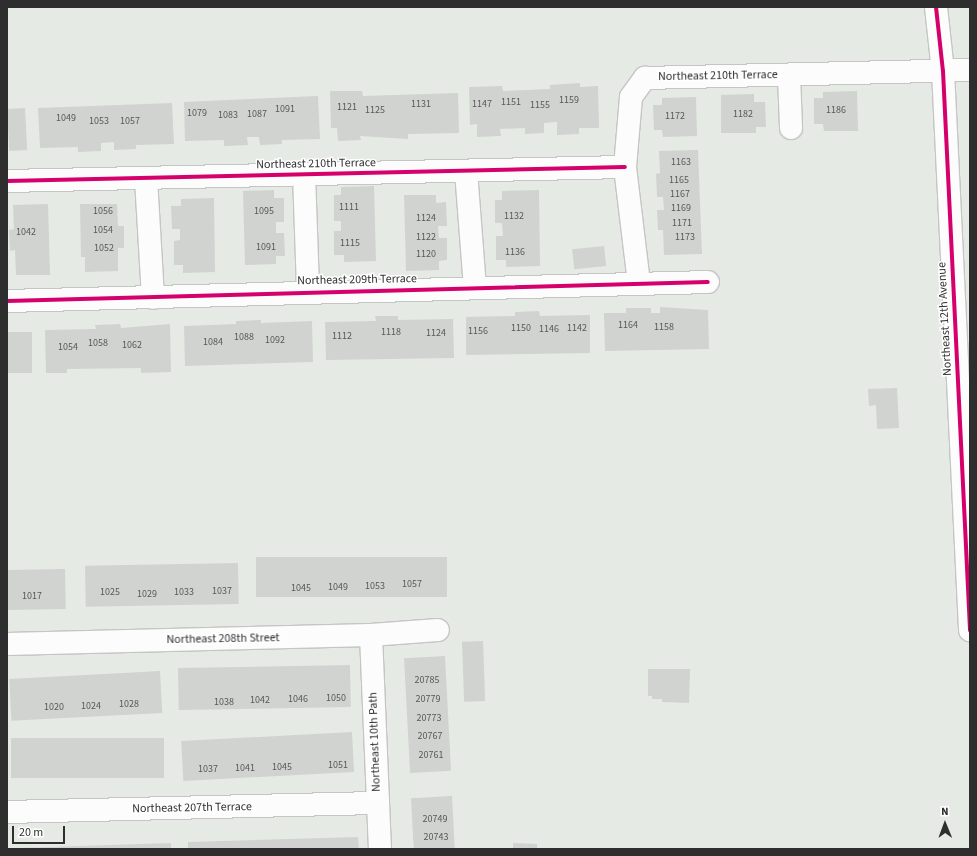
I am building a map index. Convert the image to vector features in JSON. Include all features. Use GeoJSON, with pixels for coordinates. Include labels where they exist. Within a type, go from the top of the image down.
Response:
{"type":"FeatureCollection","features":[{"type":"Feature","properties":{"kind":"street","name":"Northeast 12th Avenue"},"geometry":{"type":"LineString","coordinates":[[936,7],[943,71],[966,498],[970,630]]}},
{"type":"Feature","properties":{"kind":"street","name":"Northeast 210th Terrace"},"geometry":{"type":"LineString","coordinates":[[639,283],[625,167],[631,97],[644,78],[970,70]]}},
{"type":"Feature","properties":{"kind":"street","name":"Northeast 210th Terrace"},"geometry":{"type":"LineString","coordinates":[[789,75],[791,128]]}},
{"type":"Feature","properties":{"kind":"street","name":"Northeast 210th Terrace"},"geometry":{"type":"LineString","coordinates":[[7,182],[625,167]]}},
{"type":"Feature","properties":{"kind":"street"},"geometry":{"type":"LineString","coordinates":[[466,171],[475,288]]}},
{"type":"Feature","properties":{"kind":"street"},"geometry":{"type":"LineString","coordinates":[[304,174],[308,291]]}},
{"type":"Feature","properties":{"kind":"street"},"geometry":{"type":"LineString","coordinates":[[146,179],[153,298]]}},
{"type":"Feature","properties":{"kind":"street","name":"Northeast 209th Terrace"},"geometry":{"type":"LineString","coordinates":[[7,301],[153,298],[308,291],[708,282]]}},
{"type":"Feature","properties":{"kind":"street","name":"Northeast 208th Street"},"geometry":{"type":"LineString","coordinates":[[7,644],[371,635],[438,630]]}},
{"type":"Feature","properties":{"kind":"street","name":"Northeast 10th Path"},"geometry":{"type":"LineString","coordinates":[[371,635],[380,849]]}},
{"type":"Feature","properties":{"kind":"street","name":"Northeast 207th Terrace"},"geometry":{"type":"LineString","coordinates":[[7,812],[378,803]]}},
{"type":"Feature","properties":{"kind":"building"},"geometry":{"type":"Polygon","coordinates":[[[580,83],[580,87],[598,86],[599,128],[579,128],[579,134],[557,135],[557,122],[544,123],[544,133],[525,134],[525,128],[500,129],[501,136],[477,137],[477,124],[470,125],[469,87],[502,86],[503,91],[550,89],[550,85],[580,83]]]}},
{"type":"Feature","properties":{"kind":"building"},"geometry":{"type":"Polygon","coordinates":[[[330,91],[362,91],[363,96],[458,93],[459,133],[408,134],[408,139],[360,136],[361,140],[338,141],[337,128],[331,128],[330,91]]]}},
{"type":"Feature","properties":{"kind":"building"},"geometry":{"type":"Polygon","coordinates":[[[857,91],[858,131],[824,131],[823,124],[814,124],[814,98],[823,98],[823,92],[857,91]]]}},
{"type":"Feature","properties":{"kind":"building"},"geometry":{"type":"Polygon","coordinates":[[[754,94],[754,102],[765,102],[766,127],[756,127],[756,133],[721,133],[721,95],[754,94]]]}},
{"type":"Feature","properties":{"kind":"building"},"geometry":{"type":"Polygon","coordinates":[[[318,96],[320,139],[282,140],[282,144],[260,145],[259,137],[247,137],[248,145],[224,146],[224,140],[185,141],[184,102],[318,96]]]}},
{"type":"Feature","properties":{"kind":"building"},"geometry":{"type":"Polygon","coordinates":[[[696,97],[697,136],[663,137],[662,130],[654,130],[653,105],[662,105],[662,98],[696,97]]]}},
{"type":"Feature","properties":{"kind":"building"},"geometry":{"type":"Polygon","coordinates":[[[172,103],[174,144],[136,145],[136,149],[114,150],[114,142],[101,143],[101,151],[78,152],[78,147],[40,148],[38,108],[172,103]]]}},
{"type":"Feature","properties":{"kind":"building"},"geometry":{"type":"Polygon","coordinates":[[[25,108],[27,150],[9,151],[7,109],[25,108]]]}},
{"type":"Feature","properties":{"kind":"building"},"geometry":{"type":"Polygon","coordinates":[[[698,150],[702,254],[664,255],[663,230],[658,230],[657,210],[664,210],[663,197],[657,197],[656,174],[660,173],[659,151],[698,150]]]}},
{"type":"Feature","properties":{"kind":"building"},"geometry":{"type":"Polygon","coordinates":[[[374,186],[376,261],[344,262],[344,255],[334,255],[334,231],[341,231],[341,221],[334,221],[334,195],[341,195],[341,187],[374,186]]]}},
{"type":"Feature","properties":{"kind":"building"},"geometry":{"type":"Polygon","coordinates":[[[274,190],[274,198],[284,198],[284,222],[276,222],[276,233],[284,233],[285,256],[276,256],[276,264],[245,265],[243,191],[274,190]]]}},
{"type":"Feature","properties":{"kind":"building"},"geometry":{"type":"Polygon","coordinates":[[[539,190],[540,266],[506,267],[506,260],[496,260],[496,236],[503,236],[502,223],[495,223],[495,200],[502,200],[502,191],[539,190]]]}},
{"type":"Feature","properties":{"kind":"building"},"geometry":{"type":"Polygon","coordinates":[[[404,195],[436,195],[436,203],[446,202],[447,226],[438,226],[439,238],[447,238],[447,260],[439,261],[439,270],[406,271],[404,195]]]}},
{"type":"Feature","properties":{"kind":"building"},"geometry":{"type":"Polygon","coordinates":[[[214,198],[215,272],[183,273],[183,265],[174,265],[174,241],[180,240],[180,229],[172,229],[171,206],[181,206],[181,199],[214,198]]]}},
{"type":"Feature","properties":{"kind":"building"},"geometry":{"type":"Polygon","coordinates":[[[48,204],[50,275],[16,275],[15,250],[10,251],[9,230],[14,229],[13,205],[48,204]]]}},
{"type":"Feature","properties":{"kind":"building"},"geometry":{"type":"Polygon","coordinates":[[[80,204],[117,204],[118,226],[124,226],[124,248],[118,248],[118,271],[85,272],[85,257],[81,257],[80,204]]]}},
{"type":"Feature","properties":{"kind":"building"},"geometry":{"type":"Polygon","coordinates":[[[604,246],[606,266],[574,269],[572,249],[604,246]]]}},
{"type":"Feature","properties":{"kind":"building"},"geometry":{"type":"Polygon","coordinates":[[[660,307],[708,310],[709,349],[605,351],[604,313],[626,313],[626,308],[651,308],[651,313],[660,313],[660,307]]]}},
{"type":"Feature","properties":{"kind":"building"},"geometry":{"type":"Polygon","coordinates":[[[539,311],[540,316],[590,315],[590,353],[466,355],[466,317],[515,316],[515,312],[539,311]]]}},
{"type":"Feature","properties":{"kind":"building"},"geometry":{"type":"Polygon","coordinates":[[[375,316],[398,316],[398,320],[453,319],[454,358],[326,360],[325,322],[376,321],[375,316]]]}},
{"type":"Feature","properties":{"kind":"building"},"geometry":{"type":"Polygon","coordinates":[[[261,320],[261,323],[312,321],[313,362],[185,366],[184,326],[236,324],[236,321],[261,320]]]}},
{"type":"Feature","properties":{"kind":"building"},"geometry":{"type":"Polygon","coordinates":[[[120,324],[121,328],[170,324],[171,372],[141,373],[141,368],[67,369],[67,373],[46,373],[45,330],[96,329],[95,325],[120,324]]]}},
{"type":"Feature","properties":{"kind":"building"},"geometry":{"type":"Polygon","coordinates":[[[7,332],[32,332],[32,373],[7,373],[7,332]]]}},
{"type":"Feature","properties":{"kind":"building"},"geometry":{"type":"Polygon","coordinates":[[[897,388],[899,428],[877,429],[876,405],[869,406],[868,389],[897,388]]]}},
{"type":"Feature","properties":{"kind":"building"},"geometry":{"type":"Polygon","coordinates":[[[256,557],[447,557],[447,597],[256,597],[256,557]]]}},
{"type":"Feature","properties":{"kind":"building"},"geometry":{"type":"Polygon","coordinates":[[[238,563],[239,604],[86,607],[85,566],[238,563]]]}},
{"type":"Feature","properties":{"kind":"building"},"geometry":{"type":"Polygon","coordinates":[[[65,569],[66,609],[8,610],[7,570],[65,569]]]}},
{"type":"Feature","properties":{"kind":"building"},"geometry":{"type":"Polygon","coordinates":[[[483,641],[485,701],[464,702],[462,642],[483,641]]]}},
{"type":"Feature","properties":{"kind":"building"},"geometry":{"type":"Polygon","coordinates":[[[445,656],[451,771],[410,773],[404,658],[445,656]]]}},
{"type":"Feature","properties":{"kind":"building"},"geometry":{"type":"Polygon","coordinates":[[[350,665],[351,707],[179,710],[178,668],[350,665]]]}},
{"type":"Feature","properties":{"kind":"building"},"geometry":{"type":"Polygon","coordinates":[[[648,669],[690,669],[689,703],[662,702],[662,699],[652,699],[652,696],[648,696],[648,669]]]}},
{"type":"Feature","properties":{"kind":"building"},"geometry":{"type":"Polygon","coordinates":[[[160,671],[162,713],[11,721],[9,679],[160,671]]]}},
{"type":"Feature","properties":{"kind":"building"},"geometry":{"type":"Polygon","coordinates":[[[352,732],[354,772],[183,781],[181,741],[352,732]]]}},
{"type":"Feature","properties":{"kind":"building"},"geometry":{"type":"Polygon","coordinates":[[[11,738],[164,738],[164,778],[11,778],[11,738]]]}},
{"type":"Feature","properties":{"kind":"building"},"geometry":{"type":"Polygon","coordinates":[[[452,796],[455,849],[414,849],[411,798],[452,796]]]}},
{"type":"Feature","properties":{"kind":"building"},"geometry":{"type":"Polygon","coordinates":[[[358,837],[359,849],[188,849],[188,842],[358,837]]]}},
{"type":"Feature","properties":{"kind":"building"},"geometry":{"type":"Polygon","coordinates":[[[171,843],[171,849],[18,848],[171,843]]]}},
{"type":"Feature","properties":{"kind":"building"},"geometry":{"type":"Polygon","coordinates":[[[513,843],[537,844],[537,849],[513,849],[513,843]]]}},
{"type":"Feature","properties":{"kind":"cycle path"},"geometry":{"type":"LineString","coordinates":[[936,7],[943,71],[970,630]]}},
{"type":"Feature","properties":{"kind":"cycle path"},"geometry":{"type":"LineString","coordinates":[[7,181],[625,167]]}},
{"type":"Feature","properties":{"kind":"cycle path"},"geometry":{"type":"LineString","coordinates":[[7,301],[708,282]]}}]}
